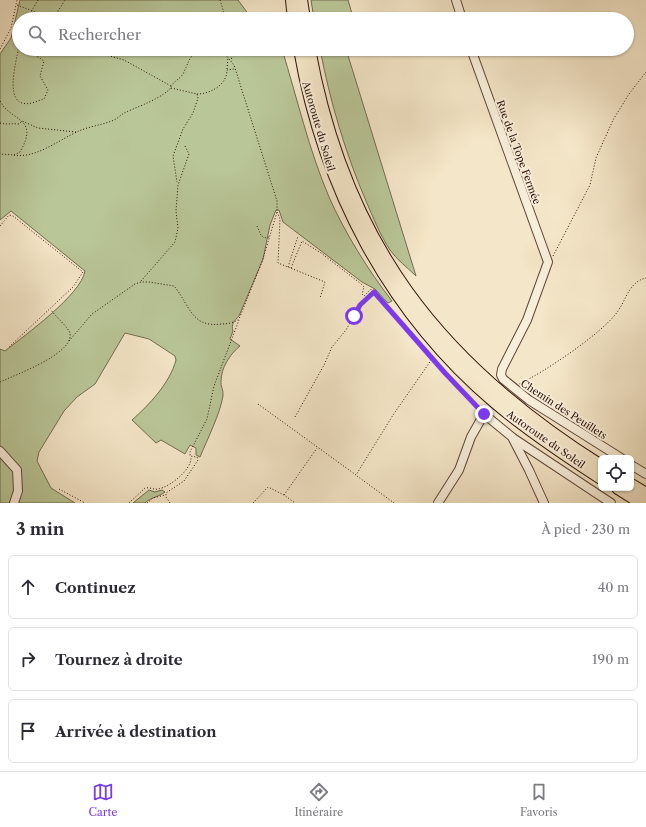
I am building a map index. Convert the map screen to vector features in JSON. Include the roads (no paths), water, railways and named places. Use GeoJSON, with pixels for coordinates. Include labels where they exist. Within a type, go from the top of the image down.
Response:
{"type":"FeatureCollection","features":[{"type":"Feature","properties":{"kind":"highway"},"geometry":{"type":"LineString","coordinates":[[292,0],[293,12]]}},
{"type":"Feature","properties":{"kind":"highway"},"geometry":{"type":"LineString","coordinates":[[301,0],[303,12]]}},
{"type":"Feature","properties":{"kind":"highway","name":"Autoroute du Soleil"},"geometry":{"type":"LineString","coordinates":[[301,56],[312,110],[335,179],[361,236],[396,293],[434,342],[481,390],[536,434],[598,476]]}},
{"type":"Feature","properties":{"kind":"highway","name":"Autoroute du Soleil"},"geometry":{"type":"LineString","coordinates":[[311,56],[326,124],[342,171],[367,227],[404,288],[441,336],[487,382],[536,422],[598,464]]}},
{"type":"Feature","properties":{"kind":"highway"},"geometry":{"type":"LineString","coordinates":[[634,486],[646,494]]}},
{"type":"Feature","properties":{"kind":"highway"},"geometry":{"type":"LineString","coordinates":[[623,491],[642,503]]}},
{"type":"Feature","properties":{"kind":"street"},"geometry":{"type":"LineString","coordinates":[[456,0],[460,12]]}},
{"type":"Feature","properties":{"kind":"street","name":"Rue de la Tope Fermée"},"geometry":{"type":"LineString","coordinates":[[474,56],[548,262]]}},
{"type":"Feature","properties":{"kind":"street","name":"Chemin des Peuillets"},"geometry":{"type":"LineString","coordinates":[[548,262],[527,320],[501,371],[502,377],[529,400],[616,455]]}},
{"type":"Feature","properties":{"kind":"street"},"geometry":{"type":"LineString","coordinates":[[438,503],[458,470],[471,437],[484,414],[512,437],[611,503]]}},
{"type":"Feature","properties":{"kind":"street"},"geometry":{"type":"LineString","coordinates":[[512,437],[544,503]]}},
{"type":"Feature","properties":{"kind":"street"},"geometry":{"type":"LineString","coordinates":[[0,451],[17,470],[18,491],[14,503]]}},
{"type":"Feature","properties":{"kind":"street"},"geometry":{"type":"LineString","coordinates":[[634,466],[646,474]]}}]}
